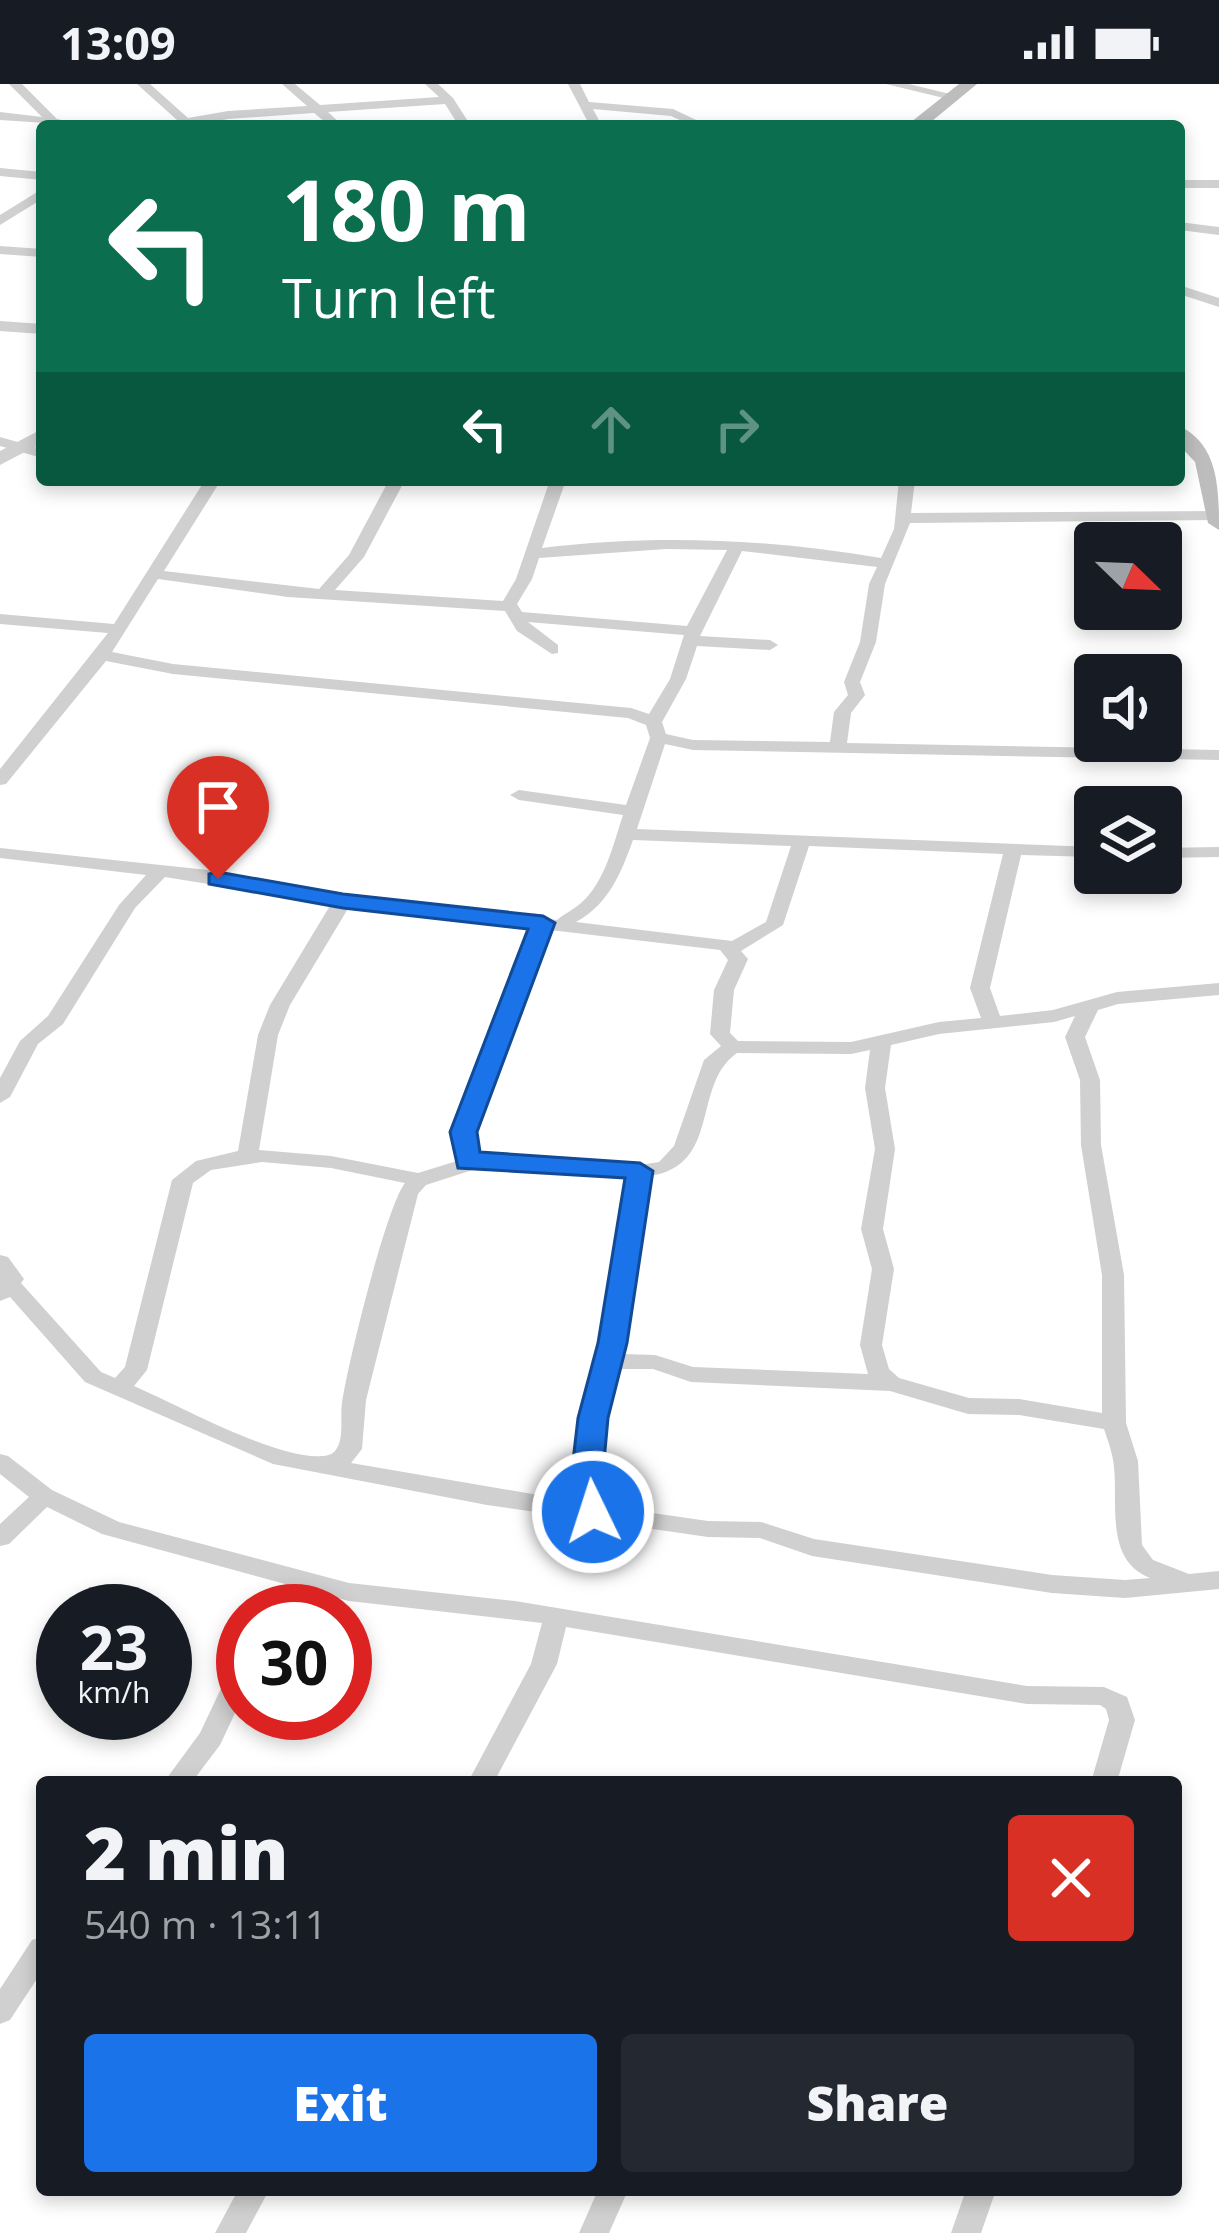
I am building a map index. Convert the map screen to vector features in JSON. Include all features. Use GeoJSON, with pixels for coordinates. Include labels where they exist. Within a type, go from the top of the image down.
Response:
{"type":"FeatureCollection","features":[{"type":"Feature","properties":{"kind":"main road"},"geometry":{"type":"LineString","coordinates":[[922,120],[969,84]]}},
{"type":"Feature","properties":{"kind":"main road"},"geometry":{"type":"LineString","coordinates":[[933,120],[979,84]]}},
{"type":"Feature","properties":{"kind":"main road"},"geometry":{"type":"LineString","coordinates":[[1185,437],[1212,460],[1218,519]]}},
{"type":"Feature","properties":{"kind":"street"},"geometry":{"type":"LineString","coordinates":[[15,84],[47,120]]}},
{"type":"Feature","properties":{"kind":"street"},"geometry":{"type":"LineString","coordinates":[[143,84],[184,120]]}},
{"type":"Feature","properties":{"kind":"street"},"geometry":{"type":"LineString","coordinates":[[288,84],[329,120]]}},
{"type":"Feature","properties":{"kind":"street"},"geometry":{"type":"LineString","coordinates":[[430,84],[449,100],[461,120]]}},
{"type":"Feature","properties":{"kind":"street"},"geometry":{"type":"LineString","coordinates":[[574,84],[593,120]]}},
{"type":"Feature","properties":{"kind":"street"},"geometry":{"type":"LineString","coordinates":[[892,84],[952,96]]}},
{"type":"Feature","properties":{"kind":"street"},"geometry":{"type":"LineString","coordinates":[[212,120],[449,100]]}},
{"type":"Feature","properties":{"kind":"street"},"geometry":{"type":"LineString","coordinates":[[584,105],[673,113],[689,120]]}},
{"type":"Feature","properties":{"kind":"street"},"geometry":{"type":"LineString","coordinates":[[0,116],[36,121]]}},
{"type":"Feature","properties":{"kind":"street"},"geometry":{"type":"LineString","coordinates":[[0,172],[36,175]]}},
{"type":"Feature","properties":{"kind":"street"},"geometry":{"type":"LineString","coordinates":[[1185,184],[1219,184]]}},
{"type":"Feature","properties":{"kind":"street"},"geometry":{"type":"LineString","coordinates":[[0,221],[36,197]]}},
{"type":"Feature","properties":{"kind":"street"},"geometry":{"type":"LineString","coordinates":[[1185,227],[1219,231]]}},
{"type":"Feature","properties":{"kind":"street"},"geometry":{"type":"LineString","coordinates":[[0,250],[36,253]]}},
{"type":"Feature","properties":{"kind":"street"},"geometry":{"type":"LineString","coordinates":[[1201,297],[1219,288]]}},
{"type":"Feature","properties":{"kind":"street"},"geometry":{"type":"LineString","coordinates":[[1185,291],[1219,303]]}},
{"type":"Feature","properties":{"kind":"street"},"geometry":{"type":"LineString","coordinates":[[0,326],[36,329]]}},
{"type":"Feature","properties":{"kind":"street"},"geometry":{"type":"LineString","coordinates":[[0,440],[36,445]]}},
{"type":"Feature","properties":{"kind":"street"},"geometry":{"type":"LineString","coordinates":[[0,459],[36,445]]}},
{"type":"Feature","properties":{"kind":"street"},"geometry":{"type":"LineString","coordinates":[[0,780],[102,655],[209,486]]}},
{"type":"Feature","properties":{"kind":"street"},"geometry":{"type":"LineString","coordinates":[[323,594],[356,557],[394,486]]}},
{"type":"Feature","properties":{"kind":"street"},"geometry":{"type":"LineString","coordinates":[[513,611],[555,486]]}},
{"type":"Feature","properties":{"kind":"street"},"geometry":{"type":"LineString","coordinates":[[838,747],[843,712],[857,695],[852,682],[903,518],[906,486]]}},
{"type":"Feature","properties":{"kind":"street"},"geometry":{"type":"LineString","coordinates":[[903,518],[1218,519]]}},
{"type":"Feature","properties":{"kind":"street"},"geometry":{"type":"LineString","coordinates":[[532,554],[640,543],[737,545],[788,547],[887,564]]}},
{"type":"Feature","properties":{"kind":"street"},"geometry":{"type":"LineString","coordinates":[[584,922],[628,834],[630,811],[656,730],[693,636],[737,545]]}},
{"type":"Feature","properties":{"kind":"street"},"geometry":{"type":"LineString","coordinates":[[154,574],[513,611],[770,645]]}},
{"type":"Feature","properties":{"kind":"street"},"geometry":{"type":"LineString","coordinates":[[513,611],[524,628],[552,649]]}},
{"type":"Feature","properties":{"kind":"street"},"geometry":{"type":"LineString","coordinates":[[0,619],[117,628]]}},
{"type":"Feature","properties":{"kind":"street"},"geometry":{"type":"LineString","coordinates":[[102,655],[172,669],[620,711],[693,745],[1219,755]]}},
{"type":"Feature","properties":{"kind":"street"},"geometry":{"type":"LineString","coordinates":[[519,795],[630,811]]}},
{"type":"Feature","properties":{"kind":"street"},"geometry":{"type":"LineString","coordinates":[[628,834],[1074,851]]}},
{"type":"Feature","properties":{"kind":"street"},"geometry":{"type":"LineString","coordinates":[[0,853],[208,876],[343,901],[548,924],[584,922],[731,949],[774,926],[801,842]]}},
{"type":"Feature","properties":{"kind":"street"},"geometry":{"type":"LineString","coordinates":[[992,1022],[980,988],[1014,847]]}},
{"type":"Feature","properties":{"kind":"street"},"geometry":{"type":"LineString","coordinates":[[1182,853],[1219,852]]}},
{"type":"Feature","properties":{"kind":"street"},"geometry":{"type":"LineString","coordinates":[[119,869],[128,905]]}},
{"type":"Feature","properties":{"kind":"street"},"geometry":{"type":"LineString","coordinates":[[0,1097],[31,1041],[56,1020],[128,905],[158,873]]}},
{"type":"Feature","properties":{"kind":"street"},"geometry":{"type":"LineString","coordinates":[[247,1158],[268,1035],[280,1005],[343,901]]}},
{"type":"Feature","properties":{"kind":"street"},"geometry":{"type":"LineString","coordinates":[[468,1162],[463,1132],[470,1109],[548,924]]}},
{"type":"Feature","properties":{"kind":"street"},"geometry":{"type":"LineString","coordinates":[[731,949],[738,958],[724,990],[720,1034],[733,1047]]}},
{"type":"Feature","properties":{"kind":"street"},"geometry":{"type":"LineString","coordinates":[[318,1466],[340,1460],[350,1449],[354,1400],[389,1258],[408,1193],[419,1180],[490,1158],[640,1171],[666,1167],[680,1155],[714,1060],[733,1047],[881,1044],[908,1033],[1054,1016],[1090,1004],[1219,989]]}},
{"type":"Feature","properties":{"kind":"street"},"geometry":{"type":"LineString","coordinates":[[1090,1004],[1075,1036],[1090,1080],[1091,1145],[1113,1275],[1114,1423],[1126,1461],[1136,1558],[1182,1581]]}},
{"type":"Feature","properties":{"kind":"street"},"geometry":{"type":"LineString","coordinates":[[881,1044],[875,1088],[885,1149],[872,1228],[883,1269],[871,1345],[878,1372],[891,1383]]}},
{"type":"Feature","properties":{"kind":"street"},"geometry":{"type":"LineString","coordinates":[[116,1389],[136,1370],[183,1180],[205,1164],[289,1157],[419,1180]]}},
{"type":"Feature","properties":{"kind":"street"},"geometry":{"type":"LineString","coordinates":[[593,1512],[590,1439],[609,1361],[640,1171]]}},
{"type":"Feature","properties":{"kind":"street"},"geometry":{"type":"LineString","coordinates":[[0,1262],[6,1290],[93,1377],[209,1423],[273,1456],[593,1512],[708,1529],[761,1530],[812,1547],[1052,1584],[1125,1589],[1219,1580]]}},
{"type":"Feature","properties":{"kind":"street"},"geometry":{"type":"LineString","coordinates":[[609,1361],[655,1362],[691,1374],[891,1383],[968,1406],[1019,1407],[1114,1423]]}},
{"type":"Feature","properties":{"kind":"street"},"geometry":{"type":"LineString","coordinates":[[0,1462],[44,1496],[144,1540],[349,1592],[556,1618],[1027,1695],[1104,1696],[1118,1704],[1122,1720],[1106,1776]]}},
{"type":"Feature","properties":{"kind":"street"},"geometry":{"type":"LineString","coordinates":[[0,1538],[44,1496]]}},
{"type":"Feature","properties":{"kind":"street"},"geometry":{"type":"LineString","coordinates":[[298,1584],[301,1580]]}},
{"type":"Feature","properties":{"kind":"street"},"geometry":{"type":"LineString","coordinates":[[484,1776],[544,1664],[556,1618]]}},
{"type":"Feature","properties":{"kind":"street"},"geometry":{"type":"LineString","coordinates":[[182,1776],[216,1727]]}},
{"type":"Feature","properties":{"kind":"street"},"geometry":{"type":"LineString","coordinates":[[0,2012],[36,1957]]}},
{"type":"Feature","properties":{"kind":"street"},"geometry":{"type":"LineString","coordinates":[[230,2233],[251,2196]]}},
{"type":"Feature","properties":{"kind":"street"},"geometry":{"type":"LineString","coordinates":[[594,2233],[610,2196]]}},
{"type":"Feature","properties":{"kind":"street"},"geometry":{"type":"LineString","coordinates":[[966,2233],[979,2196]]}},
{"type":"Feature","properties":{"kind":"route"},"geometry":{"type":"LineString","coordinates":[[218,879],[343,901],[543,923],[514,1006],[482,1071],[463,1132],[468,1162],[490,1158],[640,1171],[613,1343],[593,1418],[588,1461],[593,1512]]}}]}
